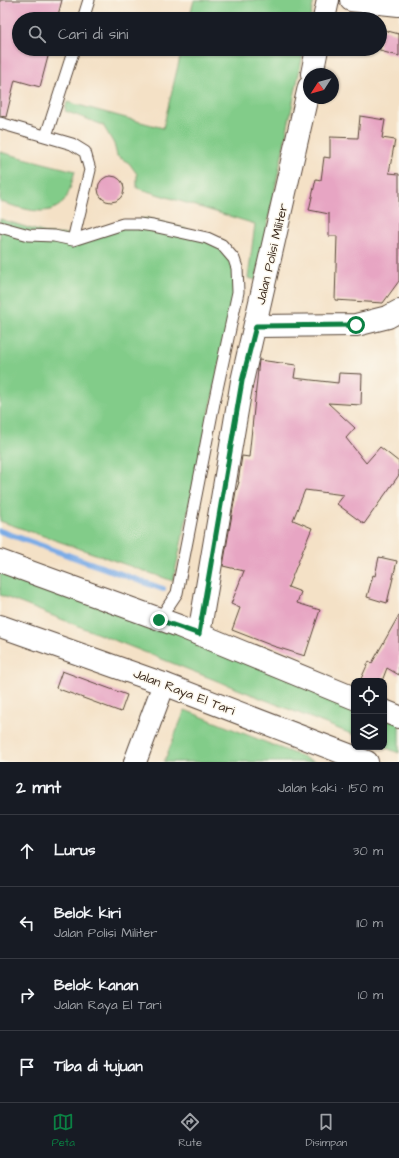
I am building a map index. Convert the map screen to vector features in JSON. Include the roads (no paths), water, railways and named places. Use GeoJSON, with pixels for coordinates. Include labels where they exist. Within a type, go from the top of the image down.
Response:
{"type":"FeatureCollection","features":[{"type":"Feature","properties":{"kind":"main road"},"geometry":{"type":"LineString","coordinates":[[325,12],[328,0]]}},
{"type":"Feature","properties":{"kind":"main road"},"geometry":{"type":"LineString","coordinates":[[351,0],[399,5]]}},
{"type":"Feature","properties":{"kind":"main road"},"geometry":{"type":"LineString","coordinates":[[313,68],[316,56]]}},
{"type":"Feature","properties":{"kind":"main road","name":"Jalan Polisi Militer"},"geometry":{"type":"LineString","coordinates":[[199,634],[242,381],[256,326],[305,104]]}},
{"type":"Feature","properties":{"kind":"main road"},"geometry":{"type":"LineString","coordinates":[[256,326],[356,325],[395,320]]}},
{"type":"Feature","properties":{"kind":"main road"},"geometry":{"type":"LineString","coordinates":[[0,561],[199,634],[351,697]]}},
{"type":"Feature","properties":{"kind":"main road","name":"Jalan Raya El Tari"},"geometry":{"type":"LineString","coordinates":[[0,626],[164,684],[367,762]]}},
{"type":"Feature","properties":{"kind":"main road"},"geometry":{"type":"LineString","coordinates":[[135,762],[164,684]]}},
{"type":"Feature","properties":{"kind":"main road"},"geometry":{"type":"LineString","coordinates":[[387,712],[399,717]]}},
{"type":"Feature","properties":{"kind":"lane"},"geometry":{"type":"LineString","coordinates":[[85,12],[89,0]]}},
{"type":"Feature","properties":{"kind":"lane"},"geometry":{"type":"LineString","coordinates":[[46,136],[72,56]]}},
{"type":"Feature","properties":{"kind":"lane"},"geometry":{"type":"LineString","coordinates":[[0,123],[72,144],[85,152],[90,170],[73,240]]}},
{"type":"Feature","properties":{"kind":"lane"},"geometry":{"type":"LineString","coordinates":[[0,227],[29,235],[54,236],[73,240],[122,224],[139,224],[207,238],[222,245],[234,259],[237,268],[238,292],[214,403],[177,593],[159,620]]}},
{"type":"Feature","properties":{"kind":"waterway"},"geometry":{"type":"LineString","coordinates":[[0,531],[163,589]]}}]}
